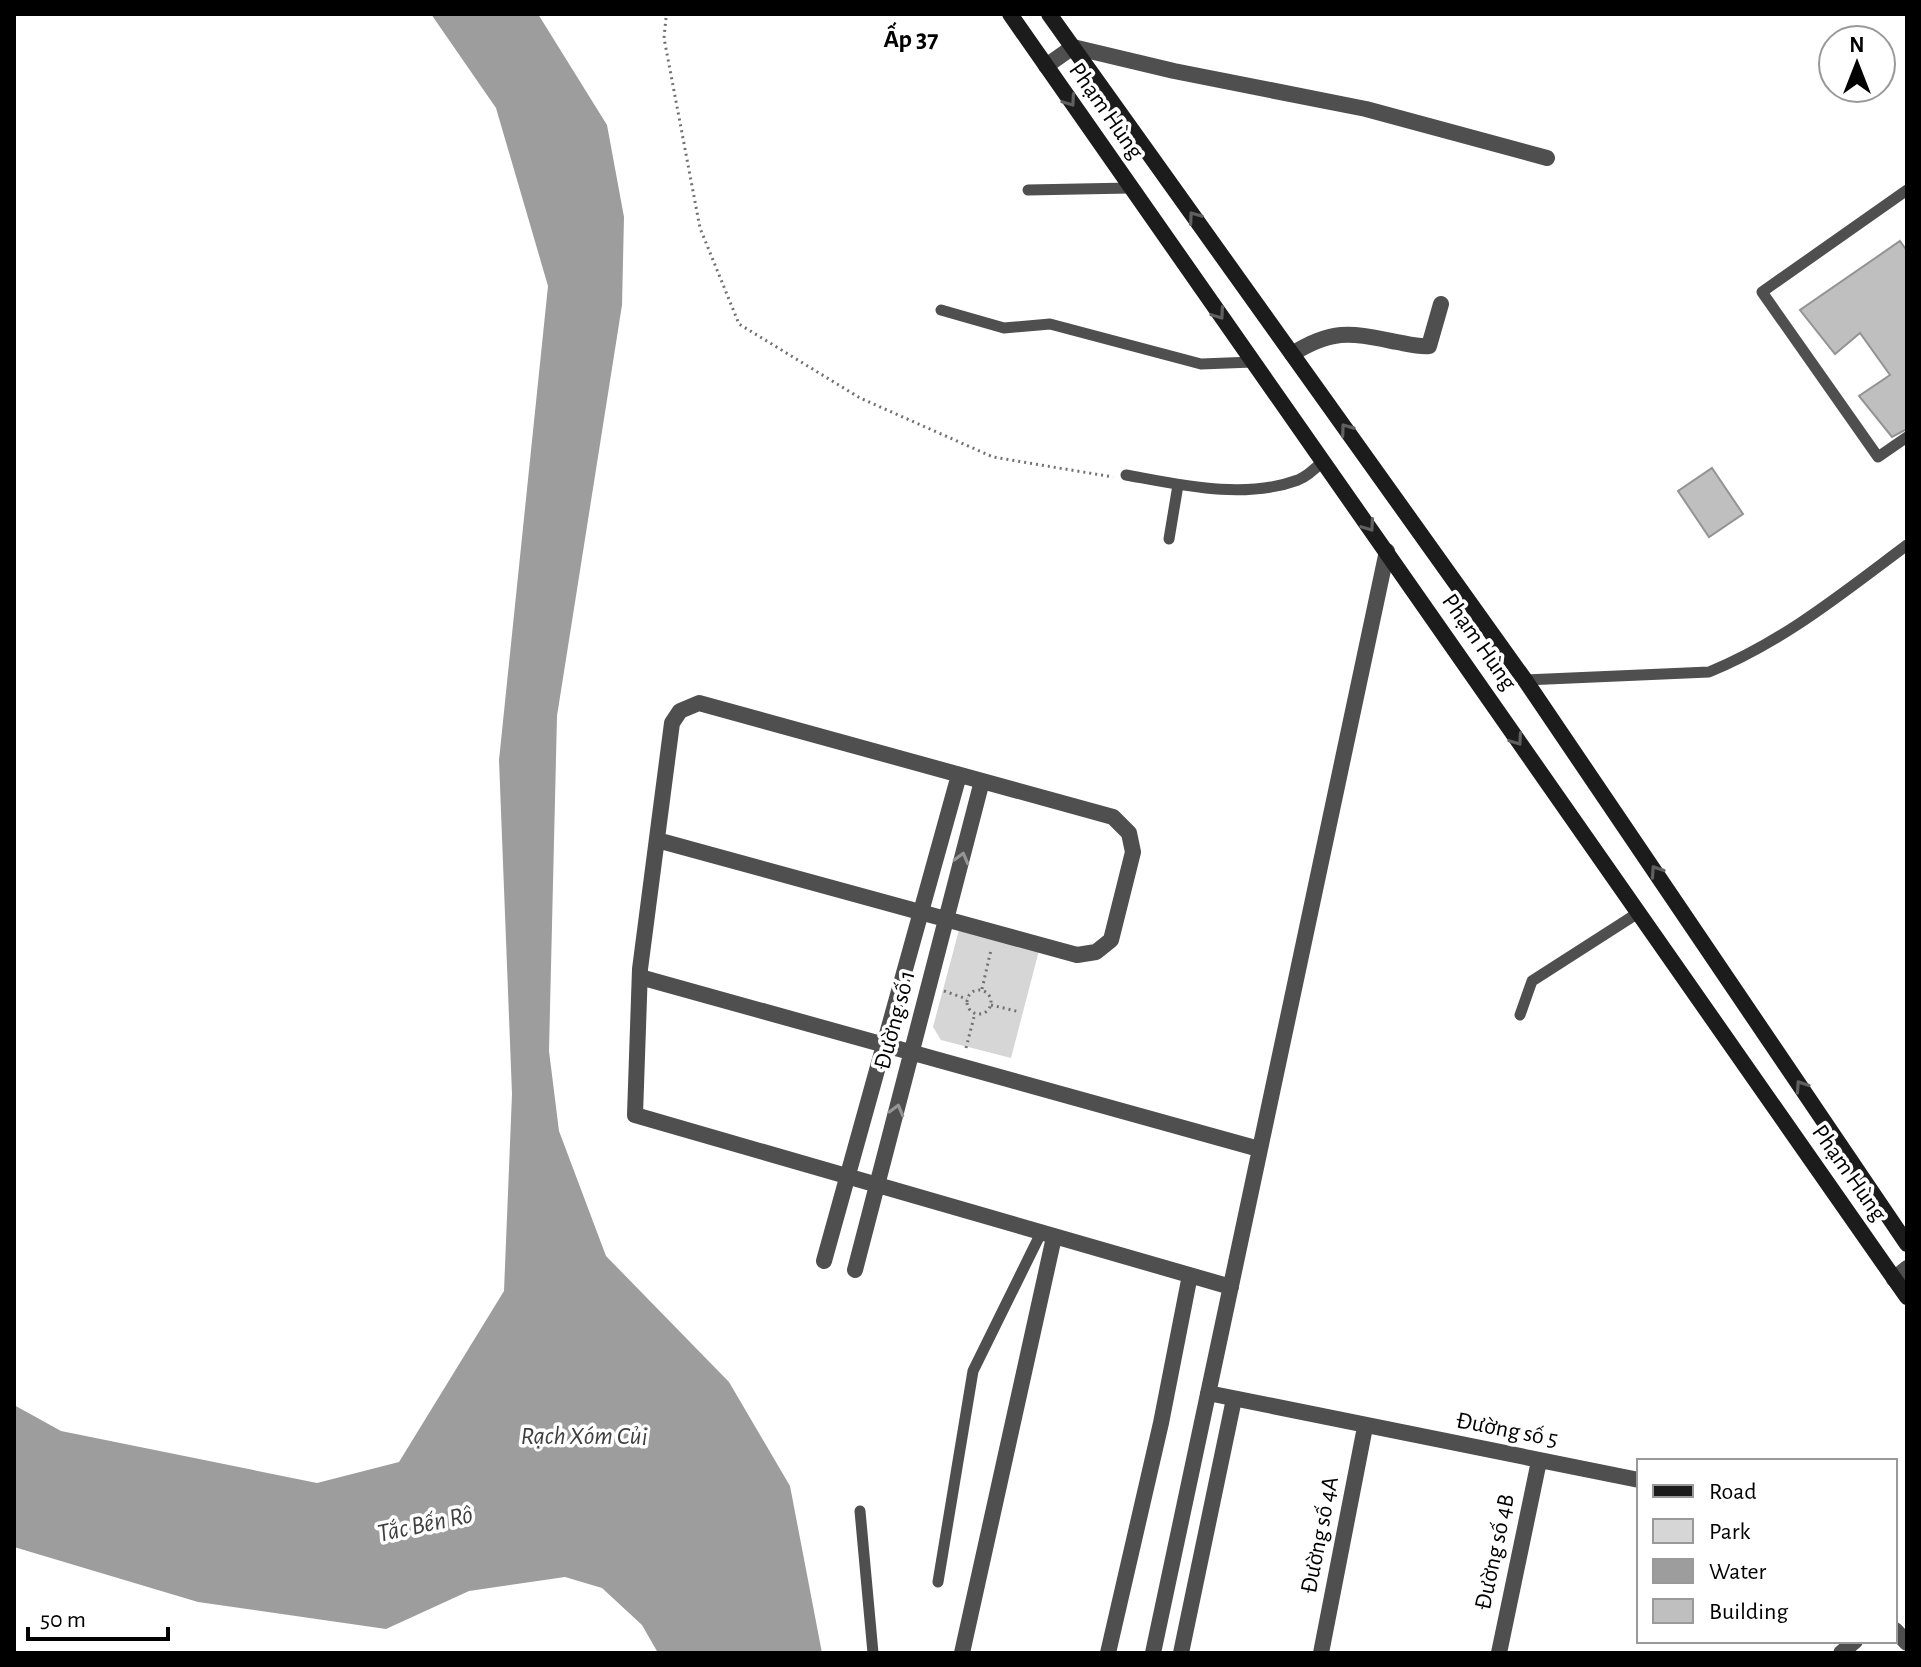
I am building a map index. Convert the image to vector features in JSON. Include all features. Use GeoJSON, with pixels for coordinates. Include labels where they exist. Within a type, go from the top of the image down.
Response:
{"type":"FeatureCollection","features":[{"type":"Feature","properties":{"kind":"main road","name":"Phạm Hùng"},"geometry":{"type":"LineString","coordinates":[[1010,14],[1638,913],[1900,1274],[1907,1297]]}},
{"type":"Feature","properties":{"kind":"main road","name":"Phạm Hùng"},"geometry":{"type":"LineString","coordinates":[[1049,14],[1525,680],[1907,1244]]}},
{"type":"Feature","properties":{"kind":"street"},"geometry":{"type":"LineString","coordinates":[[1046,66],[1073,47],[1174,71],[1366,109],[1547,158]]}},
{"type":"Feature","properties":{"kind":"street"},"geometry":{"type":"LineString","coordinates":[[1292,354],[1315,340],[1342,334],[1429,346],[1441,304]]}},
{"type":"Feature","properties":{"kind":"street"},"geometry":{"type":"LineString","coordinates":[[1153,1653],[1387,551]]}},
{"type":"Feature","properties":{"kind":"street"},"geometry":{"type":"LineString","coordinates":[[657,840],[1077,955],[1096,952],[1111,940],[1133,852],[1129,833],[1113,817],[699,703],[680,711],[672,723],[657,840],[640,977],[635,1115],[1231,1287]]}},
{"type":"Feature","properties":{"kind":"street"},"geometry":{"type":"LineString","coordinates":[[824,1261],[959,775]]}},
{"type":"Feature","properties":{"kind":"street","name":"Đường số 1"},"geometry":{"type":"LineString","coordinates":[[855,1270],[982,781]]}},
{"type":"Feature","properties":{"kind":"street"},"geometry":{"type":"LineString","coordinates":[[640,977],[1259,1149]]}},
{"type":"Feature","properties":{"kind":"street"},"geometry":{"type":"LineString","coordinates":[[962,1653],[1048,1235]]}},
{"type":"Feature","properties":{"kind":"street"},"geometry":{"type":"LineString","coordinates":[[1108,1653],[1161,1423],[1190,1275]]}},
{"type":"Feature","properties":{"kind":"street","name":"Đường số 5"},"geometry":{"type":"LineString","coordinates":[[1208,1393],[1637,1480]]}},
{"type":"Feature","properties":{"kind":"street"},"geometry":{"type":"LineString","coordinates":[[1181,1653],[1234,1399]]}},
{"type":"Feature","properties":{"kind":"street","name":"Đường số 4A"},"geometry":{"type":"LineString","coordinates":[[1321,1653],[1365,1427]]}},
{"type":"Feature","properties":{"kind":"street","name":"Đường số 4B"},"geometry":{"type":"LineString","coordinates":[[1499,1653],[1539,1461]]}},
{"type":"Feature","properties":{"kind":"lane"},"geometry":{"type":"LineString","coordinates":[[1028,190],[1130,188]]}},
{"type":"Feature","properties":{"kind":"lane"},"geometry":{"type":"LineString","coordinates":[[1907,190],[1762,292],[1878,457],[1907,437]]}},
{"type":"Feature","properties":{"kind":"lane"},"geometry":{"type":"LineString","coordinates":[[941,310],[1004,328],[1050,324],[1201,364],[1253,362]]}},
{"type":"Feature","properties":{"kind":"lane"},"geometry":{"type":"LineString","coordinates":[[1122,476],[1221,489],[1263,489],[1302,479],[1323,461]]}},
{"type":"Feature","properties":{"kind":"lane"},"geometry":{"type":"LineString","coordinates":[[1169,539],[1178,485]]}},
{"type":"Feature","properties":{"kind":"lane"},"geometry":{"type":"LineString","coordinates":[[1525,680],[1709,672],[1798,625],[1907,545]]}},
{"type":"Feature","properties":{"kind":"lane"},"geometry":{"type":"LineString","coordinates":[[1520,1015],[1532,981],[1638,913]]}},
{"type":"Feature","properties":{"kind":"lane"},"geometry":{"type":"LineString","coordinates":[[938,1582],[973,1371],[1048,1235]]}},
{"type":"Feature","properties":{"kind":"lane"},"geometry":{"type":"LineString","coordinates":[[860,1511],[873,1653]]}},
{"type":"Feature","properties":{"kind":"path"},"geometry":{"type":"LineString","coordinates":[[666,18],[664,38],[700,228],[739,324],[860,398],[993,457],[1122,476]]}},
{"type":"Feature","properties":{"kind":"path"},"geometry":{"type":"LineString","coordinates":[[981,991],[995,934]]}},
{"type":"Feature","properties":{"kind":"path"},"geometry":{"type":"LineString","coordinates":[[929,987],[968,999]]}},
{"type":"Feature","properties":{"kind":"path"},"geometry":{"type":"LineString","coordinates":[[975,1013],[969,1008],[968,999],[975,991],[989,995],[991,1005]]}},
{"type":"Feature","properties":{"kind":"path"},"geometry":{"type":"LineString","coordinates":[[991,1005],[1020,1012]]}},
{"type":"Feature","properties":{"kind":"path"},"geometry":{"type":"LineString","coordinates":[[975,1013],[986,1011],[991,1005]]}},
{"type":"Feature","properties":{"kind":"path"},"geometry":{"type":"LineString","coordinates":[[961,1066],[975,1013]]}},
{"type":"Feature","properties":{"kind":"green space"},"geometry":{"type":"Polygon","coordinates":[[[959,930],[1042,939],[1011,1058],[941,1040],[933,1027],[959,930]]]}},
{"type":"Feature","properties":{"kind":"water","name":"Rạch Xóm Củi"},"geometry":{"type":"Polygon","coordinates":[[[431,14],[538,14],[607,125],[624,217],[622,305],[557,716],[549,1051],[559,1131],[606,1256],[729,1382],[790,1486],[822,1653],[658,1653],[642,1625],[602,1588],[565,1577],[469,1591],[386,1629],[198,1602],[14,1547],[14,1405],[61,1431],[317,1483],[399,1462],[504,1291],[512,1094],[499,760],[548,286],[496,108],[431,14]]]}},
{"type":"Feature","properties":{"kind":"building"},"geometry":{"type":"Polygon","coordinates":[[[1900,241],[1907,251],[1907,429],[1892,437],[1859,396],[1890,375],[1860,333],[1835,354],[1800,310],[1900,241]]]}},
{"type":"Feature","properties":{"kind":"building"},"geometry":{"type":"Polygon","coordinates":[[[1712,468],[1743,514],[1709,537],[1678,491],[1712,468]]]}},
{"type":"Feature","properties":{"kind":"district","name":"Ấp 37"},"geometry":{"type":"Point","coordinates":[911,39]}},
{"type":"Feature","properties":{"kind":"water label","name":"Tắc Bến Rô"},"geometry":{"type":"Point","coordinates":[425,1524]}}]}
